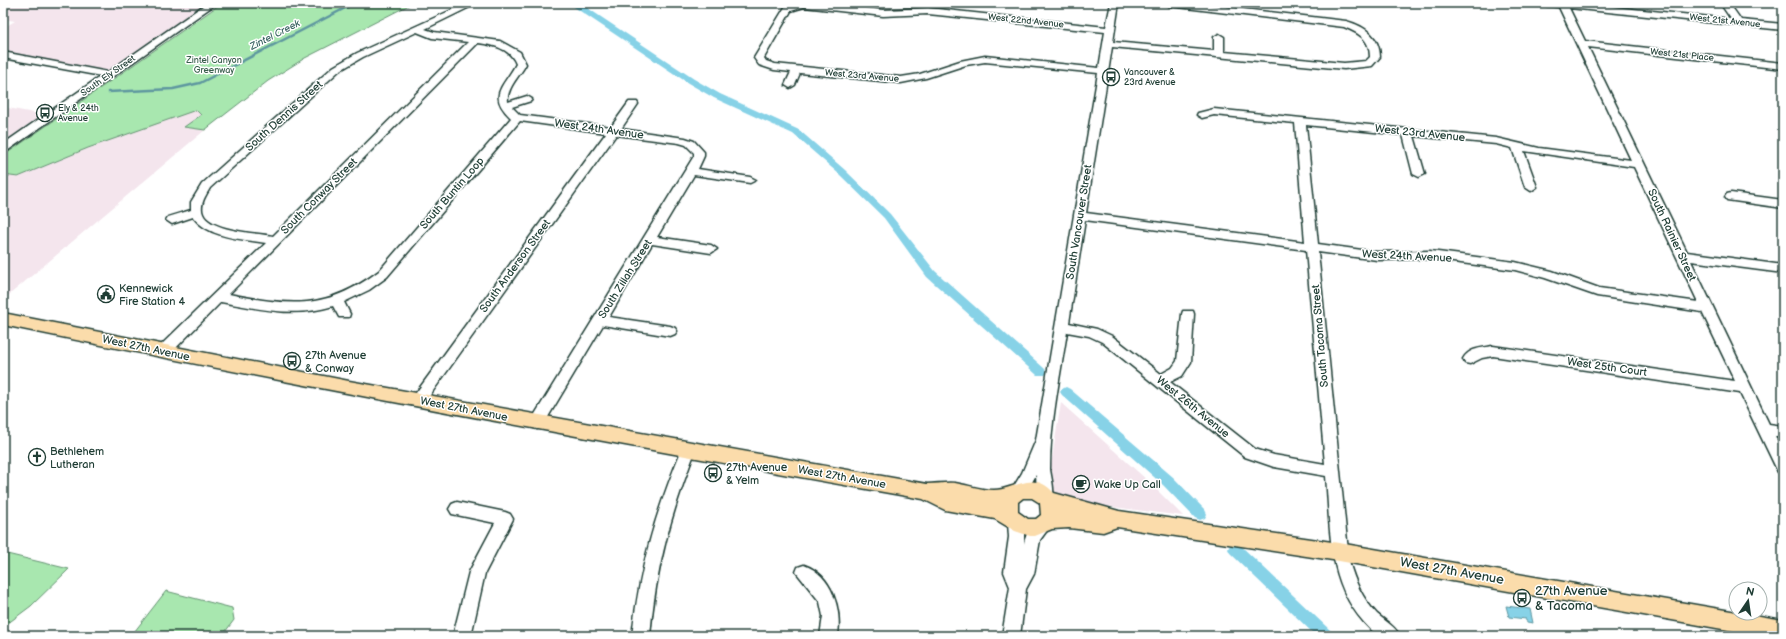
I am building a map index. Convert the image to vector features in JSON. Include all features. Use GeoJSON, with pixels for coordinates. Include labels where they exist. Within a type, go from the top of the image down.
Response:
{"type":"FeatureCollection","features":[{"type":"Feature","properties":{"kind":"main road","name":"West 27th Avenue"},"geometry":{"type":"LineString","coordinates":[[5,322],[537,423],[927,492],[953,491],[994,498],[1034,490],[1047,499],[1119,519],[1339,552],[1783,630]]}},
{"type":"Feature","properties":{"kind":"main road","name":"West 27th Avenue"},"geometry":{"type":"LineString","coordinates":[[927,492],[944,501],[998,512],[1028,527],[1069,520],[1103,524],[1119,519]]}},
{"type":"Feature","properties":{"kind":"main road"},"geometry":{"type":"LineString","coordinates":[[1014,521],[1008,514],[1006,506],[1015,494]]}},
{"type":"Feature","properties":{"kind":"main road"},"geometry":{"type":"LineString","coordinates":[[1045,523],[1052,509],[1047,499]]}},
{"type":"Feature","properties":{"kind":"street","name":"South Ely Street"},"geometry":{"type":"LineString","coordinates":[[3,149],[213,3]]}},
{"type":"Feature","properties":{"kind":"street","name":"South Dennis Street"},"geometry":{"type":"LineString","coordinates":[[196,212],[195,202],[206,186],[336,69],[360,56],[474,3]]}},
{"type":"Feature","properties":{"kind":"street","name":"South Vancouver Street"},"geometry":{"type":"LineString","coordinates":[[1047,499],[1042,480],[1044,464],[1043,440],[1115,3]]}},
{"type":"Feature","properties":{"kind":"street"},"geometry":{"type":"LineString","coordinates":[[1109,44],[1344,66],[1369,64],[1375,57],[1376,52],[1373,41],[1362,30],[1335,22],[1169,3]]}},
{"type":"Feature","properties":{"kind":"street","name":"West 21st Avenue"},"geometry":{"type":"LineString","coordinates":[[1547,3],[1783,27]]}},
{"type":"Feature","properties":{"kind":"street"},"geometry":{"type":"LineString","coordinates":[[1643,3],[1648,13]]}},
{"type":"Feature","properties":{"kind":"street"},"geometry":{"type":"LineString","coordinates":[[1724,3],[1738,22]]}},
{"type":"Feature","properties":{"kind":"street","name":"West 22nd Avenue"},"geometry":{"type":"LineString","coordinates":[[762,63],[759,58],[760,54],[787,11],[798,5],[809,4],[888,13],[937,12],[1110,30]]}},
{"type":"Feature","properties":{"kind":"street","name":"South Rainier Street"},"geometry":{"type":"LineString","coordinates":[[1562,4],[1783,468]]}},
{"type":"Feature","properties":{"kind":"street"},"geometry":{"type":"LineString","coordinates":[[417,29],[432,35],[497,43],[517,54],[520,58],[521,64],[506,85],[502,97],[505,106],[517,118]]}},
{"type":"Feature","properties":{"kind":"street"},"geometry":{"type":"LineString","coordinates":[[1219,37],[1219,54]]}},
{"type":"Feature","properties":{"kind":"street","name":"South Conway Street"},"geometry":{"type":"LineString","coordinates":[[163,352],[476,40]]}},
{"type":"Feature","properties":{"kind":"street","name":"West 21st Place"},"geometry":{"type":"LineString","coordinates":[[1582,44],[1783,66]]}},
{"type":"Feature","properties":{"kind":"street"},"geometry":{"type":"LineString","coordinates":[[3,55],[109,75]]}},
{"type":"Feature","properties":{"kind":"street","name":"West 23rd Avenue"},"geometry":{"type":"LineString","coordinates":[[762,63],[774,67],[797,70],[901,80],[920,78],[966,62],[985,59],[1104,71]]}},
{"type":"Feature","properties":{"kind":"street"},"geometry":{"type":"LineString","coordinates":[[790,85],[797,70]]}},
{"type":"Feature","properties":{"kind":"street"},"geometry":{"type":"LineString","coordinates":[[505,106],[527,99]]}},
{"type":"Feature","properties":{"kind":"street","name":"South Anderson Street"},"geometry":{"type":"LineString","coordinates":[[418,401],[633,104]]}},
{"type":"Feature","properties":{"kind":"street","name":"West 23rd Avenue"},"geometry":{"type":"LineString","coordinates":[[1202,115],[1214,112],[1408,132],[1496,142],[1539,151],[1638,164]]}},
{"type":"Feature","properties":{"kind":"street","name":"West 24th Avenue"},"geometry":{"type":"LineString","coordinates":[[517,118],[681,140]]}},
{"type":"Feature","properties":{"kind":"street","name":"South Buntin Loop"},"geometry":{"type":"LineString","coordinates":[[218,297],[285,308],[301,308],[337,300],[370,284],[383,274],[517,118]]}},
{"type":"Feature","properties":{"kind":"street","name":"South Tacoma Street"},"geometry":{"type":"LineString","coordinates":[[1300,120],[1339,552],[1350,592],[1367,615],[1390,636]]}},
{"type":"Feature","properties":{"kind":"street"},"geometry":{"type":"LineString","coordinates":[[1408,132],[1419,174]]}},
{"type":"Feature","properties":{"kind":"street","name":"South Zillah Street"},"geometry":{"type":"LineString","coordinates":[[537,423],[699,156],[699,152],[690,143],[681,140]]}},
{"type":"Feature","properties":{"kind":"street"},"geometry":{"type":"LineString","coordinates":[[1517,146],[1531,187]]}},
{"type":"Feature","properties":{"kind":"street"},"geometry":{"type":"LineString","coordinates":[[691,171],[750,180]]}},
{"type":"Feature","properties":{"kind":"street"},"geometry":{"type":"LineString","coordinates":[[1731,197],[1783,204]]}},
{"type":"Feature","properties":{"kind":"street"},"geometry":{"type":"LineString","coordinates":[[172,220],[196,212],[199,219],[215,230],[276,240]]}},
{"type":"Feature","properties":{"kind":"street","name":"West 24th Avenue"},"geometry":{"type":"LineString","coordinates":[[1081,216],[1377,256],[1442,256],[1515,266],[1532,269],[1597,292],[1707,308]]}},
{"type":"Feature","properties":{"kind":"street"},"geometry":{"type":"LineString","coordinates":[[649,240],[711,249]]}},
{"type":"Feature","properties":{"kind":"street"},"geometry":{"type":"LineString","coordinates":[[1682,256],[1783,270]]}},
{"type":"Feature","properties":{"kind":"street"},"geometry":{"type":"LineString","coordinates":[[337,300],[344,314]]}},
{"type":"Feature","properties":{"kind":"street"},"geometry":{"type":"LineString","coordinates":[[1160,381],[1177,372],[1184,362],[1188,314]]}},
{"type":"Feature","properties":{"kind":"street"},"geometry":{"type":"LineString","coordinates":[[600,320],[670,332]]}},
{"type":"Feature","properties":{"kind":"street","name":"West 26th Avenue"},"geometry":{"type":"LineString","coordinates":[[1062,326],[1092,332],[1107,339],[1250,453],[1274,461],[1332,471]]}},
{"type":"Feature","properties":{"kind":"street","name":"West 25th Court"},"geometry":{"type":"LineString","coordinates":[[1470,359],[1479,353],[1493,351],[1745,388]]}},
{"type":"Feature","properties":{"kind":"street"},"geometry":{"type":"LineString","coordinates":[[1765,430],[1783,432]]}},
{"type":"Feature","properties":{"kind":"street","name":"South Vancouver Street"},"geometry":{"type":"LineString","coordinates":[[1015,494],[1029,474],[1031,464],[1043,440]]}},
{"type":"Feature","properties":{"kind":"street"},"geometry":{"type":"LineString","coordinates":[[640,636],[651,564],[665,512],[689,450]]}},
{"type":"Feature","properties":{"kind":"street"},"geometry":{"type":"LineString","coordinates":[[457,509],[505,519],[477,572],[462,636]]}},
{"type":"Feature","properties":{"kind":"street"},"geometry":{"type":"LineString","coordinates":[[1014,521],[1017,537],[1012,572],[1018,587]]}},
{"type":"Feature","properties":{"kind":"street"},"geometry":{"type":"LineString","coordinates":[[1010,636],[1018,587],[1026,574],[1033,538],[1045,523]]}},
{"type":"Feature","properties":{"kind":"street"},"geometry":{"type":"LineString","coordinates":[[804,572],[828,600],[831,610],[832,623],[829,636]]}},
{"type":"Feature","properties":{"kind":"shaded area"},"geometry":{"type":"Polygon","coordinates":[[[3,3],[206,3],[107,71],[3,51],[3,28],[15,21],[3,19],[3,3]]]}},
{"type":"Feature","properties":{"kind":"shaded area"},"geometry":{"type":"Polygon","coordinates":[[[3,107],[44,115],[3,142],[3,107]]]}},
{"type":"Feature","properties":{"kind":"shaded area"},"geometry":{"type":"Polygon","coordinates":[[[196,109],[201,115],[185,127],[205,130],[3,300],[3,175],[18,177],[88,148],[196,109]]]}},
{"type":"Feature","properties":{"kind":"shaded area"},"geometry":{"type":"Polygon","coordinates":[[[1061,403],[1147,480],[1183,516],[1097,505],[1080,506],[1070,504],[1051,491],[1049,477],[1061,403]]]}},
{"type":"Feature","properties":{"kind":"green space","name":"Zintel Canyon Greenway"},"geometry":{"type":"Polygon","coordinates":[[[222,3],[413,3],[305,58],[268,81],[205,130],[184,127],[201,115],[196,110],[88,148],[18,177],[3,175],[3,156],[222,3]]]}},
{"type":"Feature","properties":{"kind":"green space"},"geometry":{"type":"Polygon","coordinates":[[[3,553],[69,569],[31,606],[3,627],[3,553]]]}},
{"type":"Feature","properties":{"kind":"green space"},"geometry":{"type":"Polygon","coordinates":[[[166,591],[232,608],[234,620],[222,636],[131,636],[166,591]]]}},
{"type":"Feature","properties":{"kind":"water"},"geometry":{"type":"Polygon","coordinates":[[[1506,606],[1530,609],[1533,623],[1527,622],[1526,619],[1509,617],[1506,606]]]}},
{"type":"Feature","properties":{"kind":"waterway","name":"Zintel Creek"},"geometry":{"type":"LineString","coordinates":[[108,92],[173,89],[200,83],[355,3]]}},
{"type":"Feature","properties":{"kind":"waterway"},"geometry":{"type":"LineString","coordinates":[[577,5],[691,81],[717,96],[796,132],[842,172],[887,216],[931,274],[1041,372]]}},
{"type":"Feature","properties":{"kind":"waterway"},"geometry":{"type":"LineString","coordinates":[[1066,392],[1168,481],[1200,514]]}},
{"type":"Feature","properties":{"kind":"waterway"},"geometry":{"type":"LineString","coordinates":[[1235,549],[1326,636]]}},
{"type":"Feature","properties":{"kind":"place","name":"Vancouver & 23rd Avenue"},"geometry":{"type":"Point","coordinates":[1111,77]}},
{"type":"Feature","properties":{"kind":"place","name":"Ely & 24th Avenue"},"geometry":{"type":"Point","coordinates":[45,113]}},
{"type":"Feature","properties":{"kind":"place","name":"Kennewick Fire Station 4"},"geometry":{"type":"Point","coordinates":[106,294]}},
{"type":"Feature","properties":{"kind":"place","name":"27th Avenue & Conway"},"geometry":{"type":"Point","coordinates":[292,361]}},
{"type":"Feature","properties":{"kind":"place","name":"Bethlehem Lutheran"},"geometry":{"type":"Point","coordinates":[37,457]}},
{"type":"Feature","properties":{"kind":"place","name":"27th Avenue & Yelm"},"geometry":{"type":"Point","coordinates":[713,473]}},
{"type":"Feature","properties":{"kind":"place","name":"Wake Up Call"},"geometry":{"type":"Point","coordinates":[1081,484]}},
{"type":"Feature","properties":{"kind":"place","name":"27th Avenue & Tacoma"},"geometry":{"type":"Point","coordinates":[1522,598]}}]}
